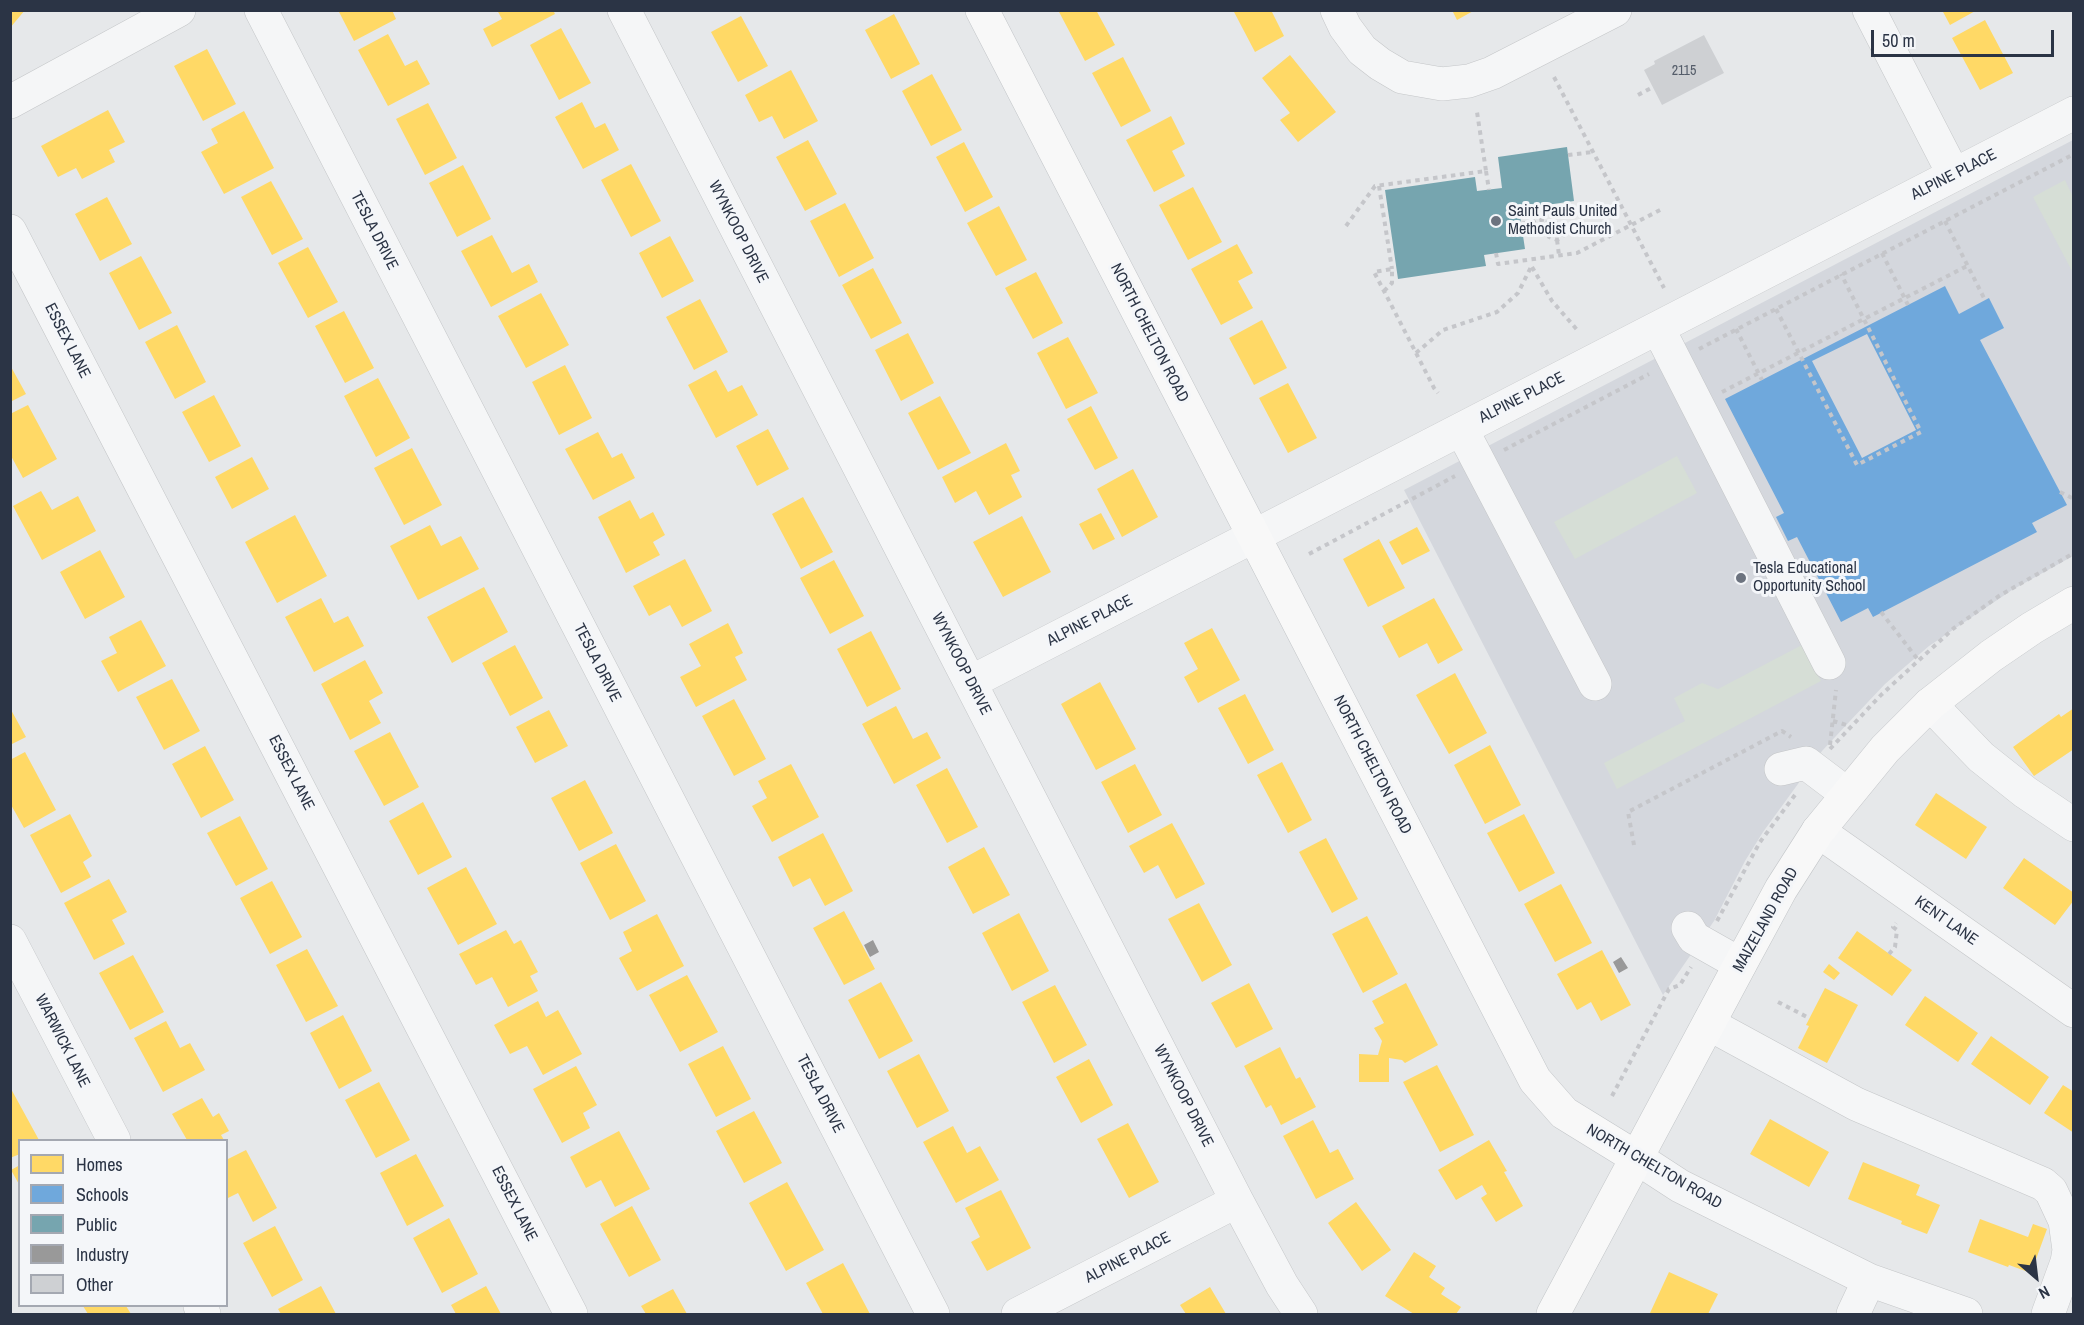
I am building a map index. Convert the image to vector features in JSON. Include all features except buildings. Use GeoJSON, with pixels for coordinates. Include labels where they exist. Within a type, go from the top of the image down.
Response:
{"type":"FeatureCollection","features":[{"type":"Feature","properties":{"kind":"main road","name":"NORTH CHELTON ROAD"},"geometry":{"type":"LineString","coordinates":[[982,10],[1535,1080],[1564,1113],[1637,1158]]}},
{"type":"Feature","properties":{"kind":"main road","name":"MAIZELAND ROAD"},"geometry":{"type":"LineString","coordinates":[[1553,1314],[1781,889],[1818,831],[1885,749],[1930,704],[1991,656],[2073,603]]}},
{"type":"Feature","properties":{"kind":"street"},"geometry":{"type":"LineString","coordinates":[[10,102],[180,10]]}},
{"type":"Feature","properties":{"kind":"street","name":"TESLA DRIVE"},"geometry":{"type":"LineString","coordinates":[[261,10],[933,1314]]}},
{"type":"Feature","properties":{"kind":"street","name":"WYNKOOP DRIVE"},"geometry":{"type":"LineString","coordinates":[[624,10],[1238,1201],[1282,1285],[1301,1314]]}},
{"type":"Feature","properties":{"kind":"street"},"geometry":{"type":"LineString","coordinates":[[1337,10],[1362,50],[1380,64],[1402,77],[1442,84],[1469,81],[1492,74],[1615,10]]}},
{"type":"Feature","properties":{"kind":"street"},"geometry":{"type":"LineString","coordinates":[[1869,10],[1954,175]]}},
{"type":"Feature","properties":{"kind":"street","name":"ALPINE PLACE"},"geometry":{"type":"LineString","coordinates":[[971,682],[2073,113]]}},
{"type":"Feature","properties":{"kind":"street","name":"ESSEX LANE"},"geometry":{"type":"LineString","coordinates":[[10,231],[571,1314]]}},
{"type":"Feature","properties":{"kind":"street"},"geometry":{"type":"LineString","coordinates":[[1658,328],[1829,663]]}},
{"type":"Feature","properties":{"kind":"street"},"geometry":{"type":"LineString","coordinates":[[1462,430],[1595,684]]}},
{"type":"Feature","properties":{"kind":"street"},"geometry":{"type":"LineString","coordinates":[[1930,704],[1981,757],[2025,792],[2073,825]]}},
{"type":"Feature","properties":{"kind":"street"},"geometry":{"type":"LineString","coordinates":[[1781,769],[1806,764],[1847,794]]}},
{"type":"Feature","properties":{"kind":"street","name":"KENT LANE"},"geometry":{"type":"LineString","coordinates":[[1818,831],[2073,1011]]}},
{"type":"Feature","properties":{"kind":"street"},"geometry":{"type":"LineString","coordinates":[[1688,928],[1694,938],[1740,964]]}},
{"type":"Feature","properties":{"kind":"street","name":"WARWICK LANE"},"geometry":{"type":"LineString","coordinates":[[10,941],[113,1139]]}},
{"type":"Feature","properties":{"kind":"street"},"geometry":{"type":"LineString","coordinates":[[1709,1024],[1856,1104],[2043,1184],[2051,1191],[2056,1201],[2065,1221],[2069,1238],[2067,1262],[2048,1314]]}},
{"type":"Feature","properties":{"kind":"street","name":"NORTH CHELTON ROAD"},"geometry":{"type":"LineString","coordinates":[[1637,1158],[1680,1186],[1869,1280],[1966,1314]]}},
{"type":"Feature","properties":{"kind":"street","name":"ALPINE PLACE"},"geometry":{"type":"LineString","coordinates":[[1018,1314],[1238,1201]]}},
{"type":"Feature","properties":{"kind":"street"},"geometry":{"type":"LineString","coordinates":[[1853,1314],[1869,1280]]}},
{"type":"Feature","properties":{"kind":"path"},"geometry":{"type":"LineString","coordinates":[[1554,77],[1664,288]]}},
{"type":"Feature","properties":{"kind":"path"},"geometry":{"type":"LineString","coordinates":[[1638,95],[1653,87]]}},
{"type":"Feature","properties":{"kind":"path"},"geometry":{"type":"LineString","coordinates":[[1477,112],[1489,190]]}},
{"type":"Feature","properties":{"kind":"path"},"geometry":{"type":"LineString","coordinates":[[1568,155],[1593,152]]}},
{"type":"Feature","properties":{"kind":"path"},"geometry":{"type":"LineString","coordinates":[[1346,226],[1375,186],[1486,171]]}},
{"type":"Feature","properties":{"kind":"path"},"geometry":{"type":"LineString","coordinates":[[1379,186],[1394,277],[1390,286],[1383,291]]}},
{"type":"Feature","properties":{"kind":"path"},"geometry":{"type":"LineString","coordinates":[[1531,207],[1535,228],[1549,226],[1553,223],[1559,223],[1563,227],[1564,236],[1557,240]]}},
{"type":"Feature","properties":{"kind":"path"},"geometry":{"type":"LineString","coordinates":[[1496,253],[1498,264],[1577,253],[1662,209]]}},
{"type":"Feature","properties":{"kind":"path"},"geometry":{"type":"LineString","coordinates":[[1521,224],[1533,221]]}},
{"type":"Feature","properties":{"kind":"path"},"geometry":{"type":"LineString","coordinates":[[1945,221],[1985,300]]}},
{"type":"Feature","properties":{"kind":"path"},"geometry":{"type":"LineString","coordinates":[[1549,226],[1547,232],[1549,237],[1557,240]]}},
{"type":"Feature","properties":{"kind":"path"},"geometry":{"type":"LineString","coordinates":[[1557,240],[1559,255]]}},
{"type":"Feature","properties":{"kind":"path"},"geometry":{"type":"LineString","coordinates":[[1882,253],[1908,305]]}},
{"type":"Feature","properties":{"kind":"path"},"geometry":{"type":"LineString","coordinates":[[1531,260],[1552,301],[1579,332]]}},
{"type":"Feature","properties":{"kind":"path"},"geometry":{"type":"LineString","coordinates":[[1416,352],[1443,330],[1497,312],[1518,293],[1532,265]]}},
{"type":"Feature","properties":{"kind":"path"},"geometry":{"type":"LineString","coordinates":[[1718,394],[1967,266]]}},
{"type":"Feature","properties":{"kind":"path"},"geometry":{"type":"LineString","coordinates":[[1392,269],[1374,272],[1438,393]]}},
{"type":"Feature","properties":{"kind":"path"},"geometry":{"type":"LineString","coordinates":[[1776,309],[1857,465],[1921,432],[1841,274]]}},
{"type":"Feature","properties":{"kind":"path"},"geometry":{"type":"LineString","coordinates":[[1736,329],[1762,380]]}},
{"type":"Feature","properties":{"kind":"path"},"geometry":{"type":"LineString","coordinates":[[2060,492],[2073,499]]}},
{"type":"Feature","properties":{"kind":"path"},"geometry":{"type":"LineString","coordinates":[[1881,612],[1918,661]]}},
{"type":"Feature","properties":{"kind":"path"},"geometry":{"type":"LineString","coordinates":[[1833,721],[1850,726]]}},
{"type":"Feature","properties":{"kind":"path"},"geometry":{"type":"LineString","coordinates":[[1635,845],[1628,812],[1782,731],[1798,742]]}},
{"type":"Feature","properties":{"kind":"path"},"geometry":{"type":"LineString","coordinates":[[1889,954],[1895,947],[1897,930],[1893,927],[1896,923]]}},
{"type":"Feature","properties":{"kind":"path"},"geometry":{"type":"LineString","coordinates":[[1778,1002],[1809,1018]]}},
{"type":"Feature","properties":{"kind":"shaded area","name":"Tesla Educational Opportunity School"},"geometry":{"type":"Polygon","coordinates":[[[2073,140],[2073,556],[2012,590],[1929,646],[1885,684],[1850,721],[1822,751],[1763,832],[1714,921],[1663,995],[1404,490],[2073,140]]]}},
{"type":"Feature","properties":{"kind":"shaded area"},"geometry":{"type":"Polygon","coordinates":[[[2065,180],[2073,197],[2073,273],[2033,197],[2065,180]]]}},
{"type":"Feature","properties":{"kind":"shaded area"},"geometry":{"type":"Polygon","coordinates":[[[1677,456],[1697,493],[1575,559],[1554,522],[1677,456]]]}},
{"type":"Feature","properties":{"kind":"shaded area"},"geometry":{"type":"Polygon","coordinates":[[[1802,645],[1821,681],[1617,789],[1604,763],[1685,721],[1674,698],[1702,683],[1718,689],[1802,645]]]}},
{"type":"Feature","properties":{"kind":"place","name":"Saint Pauls United Methodist Church"},"geometry":{"type":"Point","coordinates":[1496,221]}},
{"type":"Feature","properties":{"kind":"place","name":"Tesla Educational Opportunity School"},"geometry":{"type":"Point","coordinates":[1741,578]}}]}
